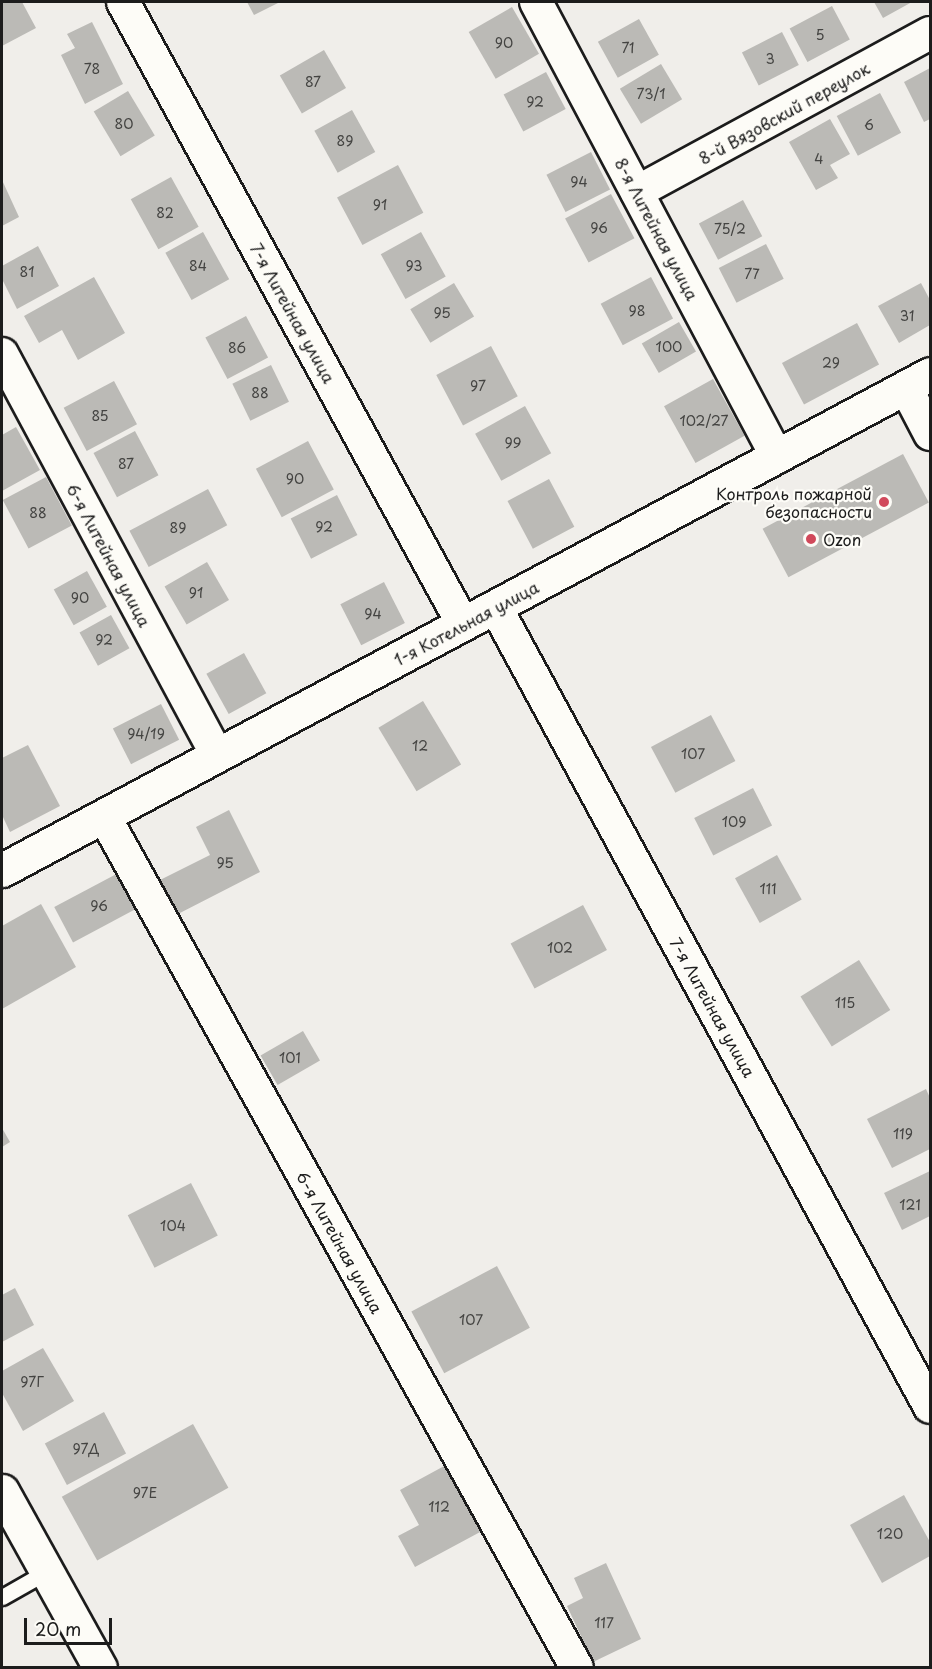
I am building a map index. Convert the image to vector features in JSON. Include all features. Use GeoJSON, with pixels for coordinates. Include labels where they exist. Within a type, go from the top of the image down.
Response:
{"type":"FeatureCollection","features":[{"type":"Feature","properties":{"kind":"street","name":"7-я Литейная улица"},"geometry":{"type":"LineString","coordinates":[[123,2],[463,624]]}},
{"type":"Feature","properties":{"kind":"street","name":"8-я Литейная улица"},"geometry":{"type":"LineString","coordinates":[[536,2],[777,457]]}},
{"type":"Feature","properties":{"kind":"street","name":"8-й Вязовский переулок"},"geometry":{"type":"LineString","coordinates":[[637,192],[930,33]]}},
{"type":"Feature","properties":{"kind":"street","name":"6-я Литейная улица"},"geometry":{"type":"LineString","coordinates":[[2,354],[217,755]]}},
{"type":"Feature","properties":{"kind":"street","name":"1-я Котельная улица"},"geometry":{"type":"LineString","coordinates":[[2,870],[918,381]]}},
{"type":"Feature","properties":{"kind":"street"},"geometry":{"type":"LineString","coordinates":[[918,381],[930,434]]}},
{"type":"Feature","properties":{"kind":"street","name":"7-я Литейная улица"},"geometry":{"type":"LineString","coordinates":[[496,608],[930,1407]]}},
{"type":"Feature","properties":{"kind":"street","name":"6-я Литейная улица"},"geometry":{"type":"LineString","coordinates":[[104,816],[577,1668]]}},
{"type":"Feature","properties":{"kind":"street"},"geometry":{"type":"LineString","coordinates":[[2,1491],[100,1668]]}},
{"type":"Feature","properties":{"kind":"lane"},"geometry":{"type":"LineString","coordinates":[[2,1597],[46,1572]]}},
{"type":"Feature","properties":{"kind":"building"},"geometry":{"type":"Polygon","coordinates":[[[2,2],[22,2],[36,28],[2,46],[2,2]]]}},
{"type":"Feature","properties":{"kind":"building"},"geometry":{"type":"Polygon","coordinates":[[[247,2],[280,2],[254,15],[247,2]]]}},
{"type":"Feature","properties":{"kind":"building"},"geometry":{"type":"Polygon","coordinates":[[[874,2],[912,2],[883,18],[874,2]]]}},
{"type":"Feature","properties":{"kind":"building"},"geometry":{"type":"Polygon","coordinates":[[[832,6],[850,40],[807,62],[790,29],[832,6]]]}},
{"type":"Feature","properties":{"kind":"building"},"geometry":{"type":"Polygon","coordinates":[[[512,7],[539,54],[496,79],[469,32],[512,7]]]}},
{"type":"Feature","properties":{"kind":"building"},"geometry":{"type":"Polygon","coordinates":[[[639,19],[659,55],[618,78],[598,42],[639,19]]]}},
{"type":"Feature","properties":{"kind":"building"},"geometry":{"type":"Polygon","coordinates":[[[92,22],[123,84],[85,104],[61,55],[75,48],[67,34],[92,22]]]}},
{"type":"Feature","properties":{"kind":"building"},"geometry":{"type":"Polygon","coordinates":[[[782,32],[799,65],[759,85],[742,52],[782,32]]]}},
{"type":"Feature","properties":{"kind":"building"},"geometry":{"type":"Polygon","coordinates":[[[324,50],[346,88],[302,114],[280,76],[324,50]]]}},
{"type":"Feature","properties":{"kind":"building"},"geometry":{"type":"Polygon","coordinates":[[[661,64],[682,99],[641,124],[620,89],[661,64]]]}},
{"type":"Feature","properties":{"kind":"building"},"geometry":{"type":"Polygon","coordinates":[[[930,68],[930,119],[924,122],[904,82],[930,68]]]}},
{"type":"Feature","properties":{"kind":"building"},"geometry":{"type":"Polygon","coordinates":[[[546,72],[566,109],[523,132],[504,95],[546,72]]]}},
{"type":"Feature","properties":{"kind":"building"},"geometry":{"type":"Polygon","coordinates":[[[128,91],[155,136],[120,156],[94,112],[128,91]]]}},
{"type":"Feature","properties":{"kind":"building"},"geometry":{"type":"Polygon","coordinates":[[[880,93],[901,133],[858,156],[837,116],[880,93]]]}},
{"type":"Feature","properties":{"kind":"building"},"geometry":{"type":"Polygon","coordinates":[[[352,110],[375,152],[338,173],[314,131],[352,110]]]}},
{"type":"Feature","properties":{"kind":"building"},"geometry":{"type":"Polygon","coordinates":[[[830,119],[850,154],[830,165],[838,178],[816,190],[789,142],[830,119]]]}},
{"type":"Feature","properties":{"kind":"building"},"geometry":{"type":"Polygon","coordinates":[[[591,152],[610,189],[566,212],[546,175],[591,152]]]}},
{"type":"Feature","properties":{"kind":"building"},"geometry":{"type":"Polygon","coordinates":[[[398,165],[423,213],[362,245],[337,197],[398,165]]]}},
{"type":"Feature","properties":{"kind":"building"},"geometry":{"type":"Polygon","coordinates":[[[171,177],[199,227],[158,249],[131,199],[171,177]]]}},
{"type":"Feature","properties":{"kind":"building"},"geometry":{"type":"Polygon","coordinates":[[[2,180],[19,217],[2,226],[2,180]]]}},
{"type":"Feature","properties":{"kind":"building"},"geometry":{"type":"Polygon","coordinates":[[[611,194],[634,238],[589,263],[565,218],[611,194]]]}},
{"type":"Feature","properties":{"kind":"building"},"geometry":{"type":"Polygon","coordinates":[[[743,200],[762,236],[718,260],[699,223],[743,200]]]}},
{"type":"Feature","properties":{"kind":"building"},"geometry":{"type":"Polygon","coordinates":[[[203,232],[229,279],[192,300],[165,253],[203,232]]]}},
{"type":"Feature","properties":{"kind":"building"},"geometry":{"type":"Polygon","coordinates":[[[421,232],[446,277],[405,299],[381,254],[421,232]]]}},
{"type":"Feature","properties":{"kind":"building"},"geometry":{"type":"Polygon","coordinates":[[[766,244],[784,279],[736,303],[719,268],[766,244]]]}},
{"type":"Feature","properties":{"kind":"building"},"geometry":{"type":"Polygon","coordinates":[[[38,246],[59,286],[17,309],[2,279],[2,266],[38,246]]]}},
{"type":"Feature","properties":{"kind":"building"},"geometry":{"type":"Polygon","coordinates":[[[94,277],[125,333],[78,360],[62,330],[39,343],[24,316],[94,277]]]}},
{"type":"Feature","properties":{"kind":"building"},"geometry":{"type":"Polygon","coordinates":[[[651,277],[673,318],[623,345],[601,304],[651,277]]]}},
{"type":"Feature","properties":{"kind":"building"},"geometry":{"type":"Polygon","coordinates":[[[454,283],[474,316],[430,343],[410,309],[454,283]]]}},
{"type":"Feature","properties":{"kind":"building"},"geometry":{"type":"Polygon","coordinates":[[[921,283],[930,300],[930,325],[899,343],[878,306],[921,283]]]}},
{"type":"Feature","properties":{"kind":"building"},"geometry":{"type":"Polygon","coordinates":[[[246,316],[268,357],[227,379],[205,338],[246,316]]]}},
{"type":"Feature","properties":{"kind":"building"},"geometry":{"type":"Polygon","coordinates":[[[679,322],[696,351],[659,373],[642,344],[679,322]]]}},
{"type":"Feature","properties":{"kind":"building"},"geometry":{"type":"Polygon","coordinates":[[[857,323],[879,364],[804,404],[782,363],[857,323]]]}},
{"type":"Feature","properties":{"kind":"building"},"geometry":{"type":"Polygon","coordinates":[[[491,346],[518,396],[463,425],[436,375],[491,346]]]}},
{"type":"Feature","properties":{"kind":"building"},"geometry":{"type":"Polygon","coordinates":[[[271,365],[289,402],[250,421],[232,384],[271,365]]]}},
{"type":"Feature","properties":{"kind":"building"},"geometry":{"type":"Polygon","coordinates":[[[713,379],[745,436],[696,463],[664,406],[713,379]]]}},
{"type":"Feature","properties":{"kind":"building"},"geometry":{"type":"Polygon","coordinates":[[[114,381],[137,424],[87,451],[64,408],[114,381]]]}},
{"type":"Feature","properties":{"kind":"building"},"geometry":{"type":"Polygon","coordinates":[[[525,406],[551,453],[501,481],[475,434],[525,406]]]}},
{"type":"Feature","properties":{"kind":"building"},"geometry":{"type":"Polygon","coordinates":[[[16,427],[40,470],[2,491],[2,435],[16,427]]]}},
{"type":"Feature","properties":{"kind":"building"},"geometry":{"type":"Polygon","coordinates":[[[135,431],[158,475],[117,497],[94,453],[135,431]]]}},
{"type":"Feature","properties":{"kind":"building"},"geometry":{"type":"Polygon","coordinates":[[[308,441],[334,490],[282,517],[256,469],[308,441]]]}},
{"type":"Feature","properties":{"kind":"building"},"geometry":{"type":"Polygon","coordinates":[[[903,454],[929,503],[788,577],[763,529],[903,454]]]}},
{"type":"Feature","properties":{"kind":"building"},"geometry":{"type":"Polygon","coordinates":[[[46,477],[72,526],[29,549],[3,500],[46,477]]]}},
{"type":"Feature","properties":{"kind":"building"},"geometry":{"type":"Polygon","coordinates":[[[549,479],[574,527],[533,549],[508,501],[549,479]]]}},
{"type":"Feature","properties":{"kind":"building"},"geometry":{"type":"Polygon","coordinates":[[[208,489],[227,525],[149,567],[129,531],[208,489]]]}},
{"type":"Feature","properties":{"kind":"building"},"geometry":{"type":"Polygon","coordinates":[[[337,495],[357,535],[311,559],[291,519],[337,495]]]}},
{"type":"Feature","properties":{"kind":"building"},"geometry":{"type":"Polygon","coordinates":[[[207,562],[229,600],[187,625],[165,586],[207,562]]]}},
{"type":"Feature","properties":{"kind":"building"},"geometry":{"type":"Polygon","coordinates":[[[87,571],[107,607],[74,625],[54,589],[87,571]]]}},
{"type":"Feature","properties":{"kind":"building"},"geometry":{"type":"Polygon","coordinates":[[[384,582],[405,623],[361,645],[340,604],[384,582]]]}},
{"type":"Feature","properties":{"kind":"building"},"geometry":{"type":"Polygon","coordinates":[[[111,615],[129,648],[98,666],[80,632],[111,615]]]}},
{"type":"Feature","properties":{"kind":"building"},"geometry":{"type":"Polygon","coordinates":[[[244,653],[266,693],[229,714],[206,674],[244,653]]]}},
{"type":"Feature","properties":{"kind":"building"},"geometry":{"type":"Polygon","coordinates":[[[423,701],[461,764],[417,791],[378,728],[423,701]]]}},
{"type":"Feature","properties":{"kind":"building"},"geometry":{"type":"Polygon","coordinates":[[[161,704],[179,740],[131,764],[113,729],[161,704]]]}},
{"type":"Feature","properties":{"kind":"building"},"geometry":{"type":"Polygon","coordinates":[[[711,715],[735,761],[675,793],[651,747],[711,715]]]}},
{"type":"Feature","properties":{"kind":"building"},"geometry":{"type":"Polygon","coordinates":[[[28,745],[60,806],[10,832],[2,815],[2,758],[28,745]]]}},
{"type":"Feature","properties":{"kind":"building"},"geometry":{"type":"Polygon","coordinates":[[[753,788],[772,825],[713,855],[694,818],[753,788]]]}},
{"type":"Feature","properties":{"kind":"building"},"geometry":{"type":"Polygon","coordinates":[[[229,810],[260,872],[176,915],[158,881],[210,855],[196,827],[229,810]]]}},
{"type":"Feature","properties":{"kind":"building"},"geometry":{"type":"Polygon","coordinates":[[[777,855],[802,900],[760,923],[735,878],[777,855]]]}},
{"type":"Feature","properties":{"kind":"building"},"geometry":{"type":"Polygon","coordinates":[[[124,870],[143,905],[73,942],[54,907],[124,870]]]}},
{"type":"Feature","properties":{"kind":"building"},"geometry":{"type":"Polygon","coordinates":[[[41,904],[76,967],[2,1009],[2,926],[41,904]]]}},
{"type":"Feature","properties":{"kind":"building"},"geometry":{"type":"Polygon","coordinates":[[[583,905],[607,950],[535,989],[511,943],[583,905]]]}},
{"type":"Feature","properties":{"kind":"building"},"geometry":{"type":"Polygon","coordinates":[[[859,960],[890,1010],[832,1047],[800,997],[859,960]]]}},
{"type":"Feature","properties":{"kind":"building"},"geometry":{"type":"Polygon","coordinates":[[[303,1031],[320,1060],[278,1085],[261,1056],[303,1031]]]}},
{"type":"Feature","properties":{"kind":"building"},"geometry":{"type":"Polygon","coordinates":[[[926,1089],[930,1098],[930,1149],[892,1168],[867,1119],[926,1089]]]}},
{"type":"Feature","properties":{"kind":"building"},"geometry":{"type":"Polygon","coordinates":[[[2,1128],[10,1142],[2,1147],[2,1128]]]}},
{"type":"Feature","properties":{"kind":"building"},"geometry":{"type":"Polygon","coordinates":[[[930,1171],[930,1216],[902,1230],[884,1193],[930,1171]]]}},
{"type":"Feature","properties":{"kind":"building"},"geometry":{"type":"Polygon","coordinates":[[[191,1183],[218,1236],[155,1268],[128,1215],[191,1183]]]}},
{"type":"Feature","properties":{"kind":"building"},"geometry":{"type":"Polygon","coordinates":[[[497,1266],[530,1328],[444,1373],[411,1312],[497,1266]]]}},
{"type":"Feature","properties":{"kind":"building"},"geometry":{"type":"Polygon","coordinates":[[[15,1288],[34,1325],[2,1342],[2,1295],[15,1288]]]}},
{"type":"Feature","properties":{"kind":"building"},"geometry":{"type":"Polygon","coordinates":[[[43,1348],[74,1401],[23,1431],[2,1393],[2,1371],[43,1348]]]}},
{"type":"Feature","properties":{"kind":"building"},"geometry":{"type":"Polygon","coordinates":[[[104,1412],[126,1453],[67,1485],[45,1443],[104,1412]]]}},
{"type":"Feature","properties":{"kind":"building"},"geometry":{"type":"Polygon","coordinates":[[[193,1424],[228,1488],[97,1561],[62,1497],[193,1424]]]}},
{"type":"Feature","properties":{"kind":"building"},"geometry":{"type":"Polygon","coordinates":[[[446,1465],[482,1531],[415,1567],[398,1536],[419,1525],[400,1490],[446,1465]]]}},
{"type":"Feature","properties":{"kind":"building"},"geometry":{"type":"Polygon","coordinates":[[[904,1495],[930,1542],[930,1556],[882,1583],[850,1525],[904,1495]]]}},
{"type":"Feature","properties":{"kind":"building"},"geometry":{"type":"Polygon","coordinates":[[[606,1563],[641,1639],[593,1662],[567,1606],[583,1598],[574,1578],[606,1563]]]}},
{"type":"Feature","properties":{"kind":"place","name":"Контроль пожарной безопасности"},"geometry":{"type":"Point","coordinates":[884,502]}},
{"type":"Feature","properties":{"kind":"place","name":"Ozon"},"geometry":{"type":"Point","coordinates":[811,539]}}]}
